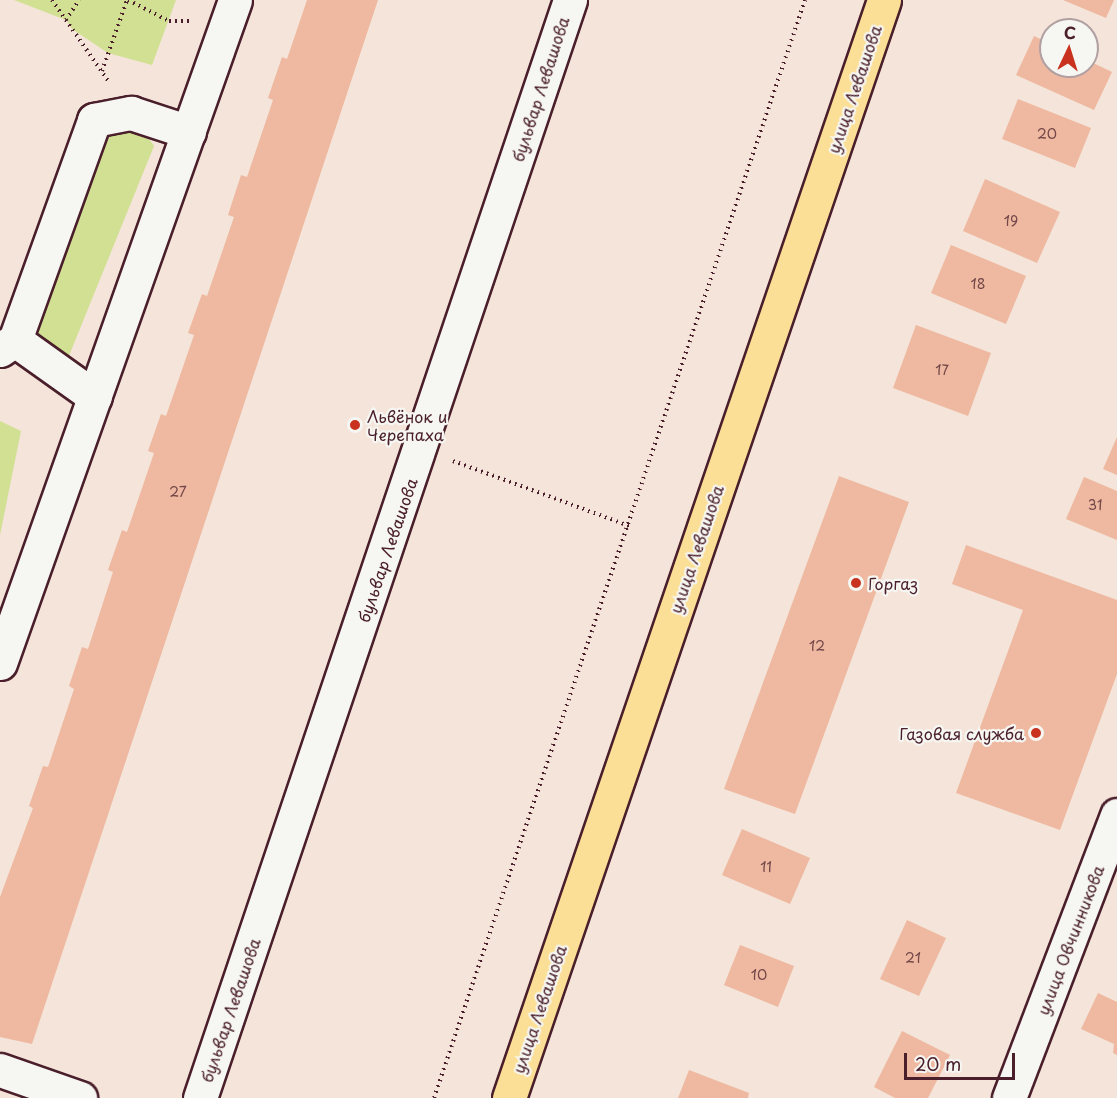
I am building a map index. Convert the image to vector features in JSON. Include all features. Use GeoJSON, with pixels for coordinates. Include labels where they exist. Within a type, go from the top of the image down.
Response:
{"type":"FeatureCollection","features":[{"type":"Feature","properties":{"kind":"main road","name":"улица Левашова"},"geometry":{"type":"LineString","coordinates":[[509,1098],[884,0]]}},
{"type":"Feature","properties":{"kind":"street","name":"бульвар Левашова"},"geometry":{"type":"LineString","coordinates":[[200,1098],[421,449],[570,0]]}},
{"type":"Feature","properties":{"kind":"street"},"geometry":{"type":"LineString","coordinates":[[0,663],[232,10]]}},
{"type":"Feature","properties":{"kind":"street"},"geometry":{"type":"LineString","coordinates":[[95,397],[8,345],[94,120],[131,113],[189,132]]}},
{"type":"Feature","properties":{"kind":"street","name":"улица Овчинникова"},"geometry":{"type":"LineString","coordinates":[[1009,1098],[1117,815]]}},
{"type":"Feature","properties":{"kind":"street"},"geometry":{"type":"LineString","coordinates":[[0,1070],[80,1098]]}},
{"type":"Feature","properties":{"kind":"path"},"geometry":{"type":"LineString","coordinates":[[66,20],[79,0]]}},
{"type":"Feature","properties":{"kind":"path"},"geometry":{"type":"LineString","coordinates":[[102,71],[127,0],[168,21],[232,10]]}},
{"type":"Feature","properties":{"kind":"path"},"geometry":{"type":"LineString","coordinates":[[434,1098],[630,526],[805,0]]}},
{"type":"Feature","properties":{"kind":"path"},"geometry":{"type":"LineString","coordinates":[[421,449],[630,526]]}},
{"type":"Feature","properties":{"kind":"green space"},"geometry":{"type":"Polygon","coordinates":[[[14,0],[176,0],[152,65],[108,53],[72,29],[66,20],[14,0]]]}},
{"type":"Feature","properties":{"kind":"green space"},"geometry":{"type":"Polygon","coordinates":[[[131,113],[154,146],[62,373],[15,340],[94,120],[131,113]]]}},
{"type":"Feature","properties":{"kind":"green space"},"geometry":{"type":"Polygon","coordinates":[[[0,421],[21,431],[0,535],[0,421]]]}},
{"type":"Feature","properties":{"kind":"building"},"geometry":{"type":"Polygon","coordinates":[[[307,0],[378,0],[32,1044],[0,1037],[0,897],[33,808],[29,806],[43,766],[48,767],[74,689],[69,686],[82,647],[88,649],[113,572],[108,570],[122,530],[127,532],[154,453],[148,451],[161,414],[166,416],[194,335],[188,333],[202,294],[207,296],[234,217],[228,215],[241,175],[247,177],[273,100],[268,98],[282,57],[287,59],[307,0]]]}},
{"type":"Feature","properties":{"kind":"building"},"geometry":{"type":"Polygon","coordinates":[[[1063,0],[1114,0],[1106,18],[1063,0]]]}},
{"type":"Feature","properties":{"kind":"building"},"geometry":{"type":"Polygon","coordinates":[[[1034,36],[1039,38],[1039,78],[1099,78],[1099,66],[1112,72],[1094,110],[1016,75],[1034,36]]]}},
{"type":"Feature","properties":{"kind":"building"},"geometry":{"type":"Polygon","coordinates":[[[1018,99],[1091,128],[1075,168],[1002,139],[1018,99]]]}},
{"type":"Feature","properties":{"kind":"building"},"geometry":{"type":"Polygon","coordinates":[[[985,179],[1060,212],[1037,263],[963,231],[985,179]]]}},
{"type":"Feature","properties":{"kind":"building"},"geometry":{"type":"Polygon","coordinates":[[[951,245],[1026,276],[1006,324],[931,293],[951,245]]]}},
{"type":"Feature","properties":{"kind":"building"},"geometry":{"type":"Polygon","coordinates":[[[916,325],[991,353],[968,416],[893,388],[916,325]]]}},
{"type":"Feature","properties":{"kind":"building"},"geometry":{"type":"Polygon","coordinates":[[[1117,437],[1117,475],[1103,469],[1117,437]]]}},
{"type":"Feature","properties":{"kind":"building"},"geometry":{"type":"Polygon","coordinates":[[[839,476],[909,502],[795,814],[724,789],[839,476]]]}},
{"type":"Feature","properties":{"kind":"building"},"geometry":{"type":"Polygon","coordinates":[[[1084,477],[1117,491],[1117,540],[1066,519],[1084,477]]]}},
{"type":"Feature","properties":{"kind":"building","name":"Газовая служба"},"geometry":{"type":"Polygon","coordinates":[[[966,545],[1117,600],[1117,674],[1060,830],[956,793],[1023,610],[952,584],[966,545]]]}},
{"type":"Feature","properties":{"kind":"building"},"geometry":{"type":"Polygon","coordinates":[[[742,829],[810,858],[790,904],[722,875],[742,829]]]}},
{"type":"Feature","properties":{"kind":"building"},"geometry":{"type":"Polygon","coordinates":[[[907,920],[946,938],[919,996],[880,979],[907,920]]]}},
{"type":"Feature","properties":{"kind":"building"},"geometry":{"type":"Polygon","coordinates":[[[740,945],[794,966],[778,1007],[724,985],[740,945]]]}},
{"type":"Feature","properties":{"kind":"building"},"geometry":{"type":"Polygon","coordinates":[[[1098,993],[1117,1002],[1117,1055],[1113,1053],[1114,1044],[1081,1029],[1098,993]]]}},
{"type":"Feature","properties":{"kind":"building"},"geometry":{"type":"Polygon","coordinates":[[[902,1031],[950,1055],[928,1098],[895,1098],[874,1087],[902,1031]]]}},
{"type":"Feature","properties":{"kind":"building"},"geometry":{"type":"Polygon","coordinates":[[[689,1070],[749,1093],[748,1098],[678,1098],[689,1070]]]}},
{"type":"Feature","properties":{"kind":"place","name":"Львёнок и Черепаха"},"geometry":{"type":"Point","coordinates":[355,425]}},
{"type":"Feature","properties":{"kind":"place","name":"Горгаз"},"geometry":{"type":"Point","coordinates":[856,583]}},
{"type":"Feature","properties":{"kind":"place","name":"Газовая служба"},"geometry":{"type":"Point","coordinates":[1036,733]}}]}
